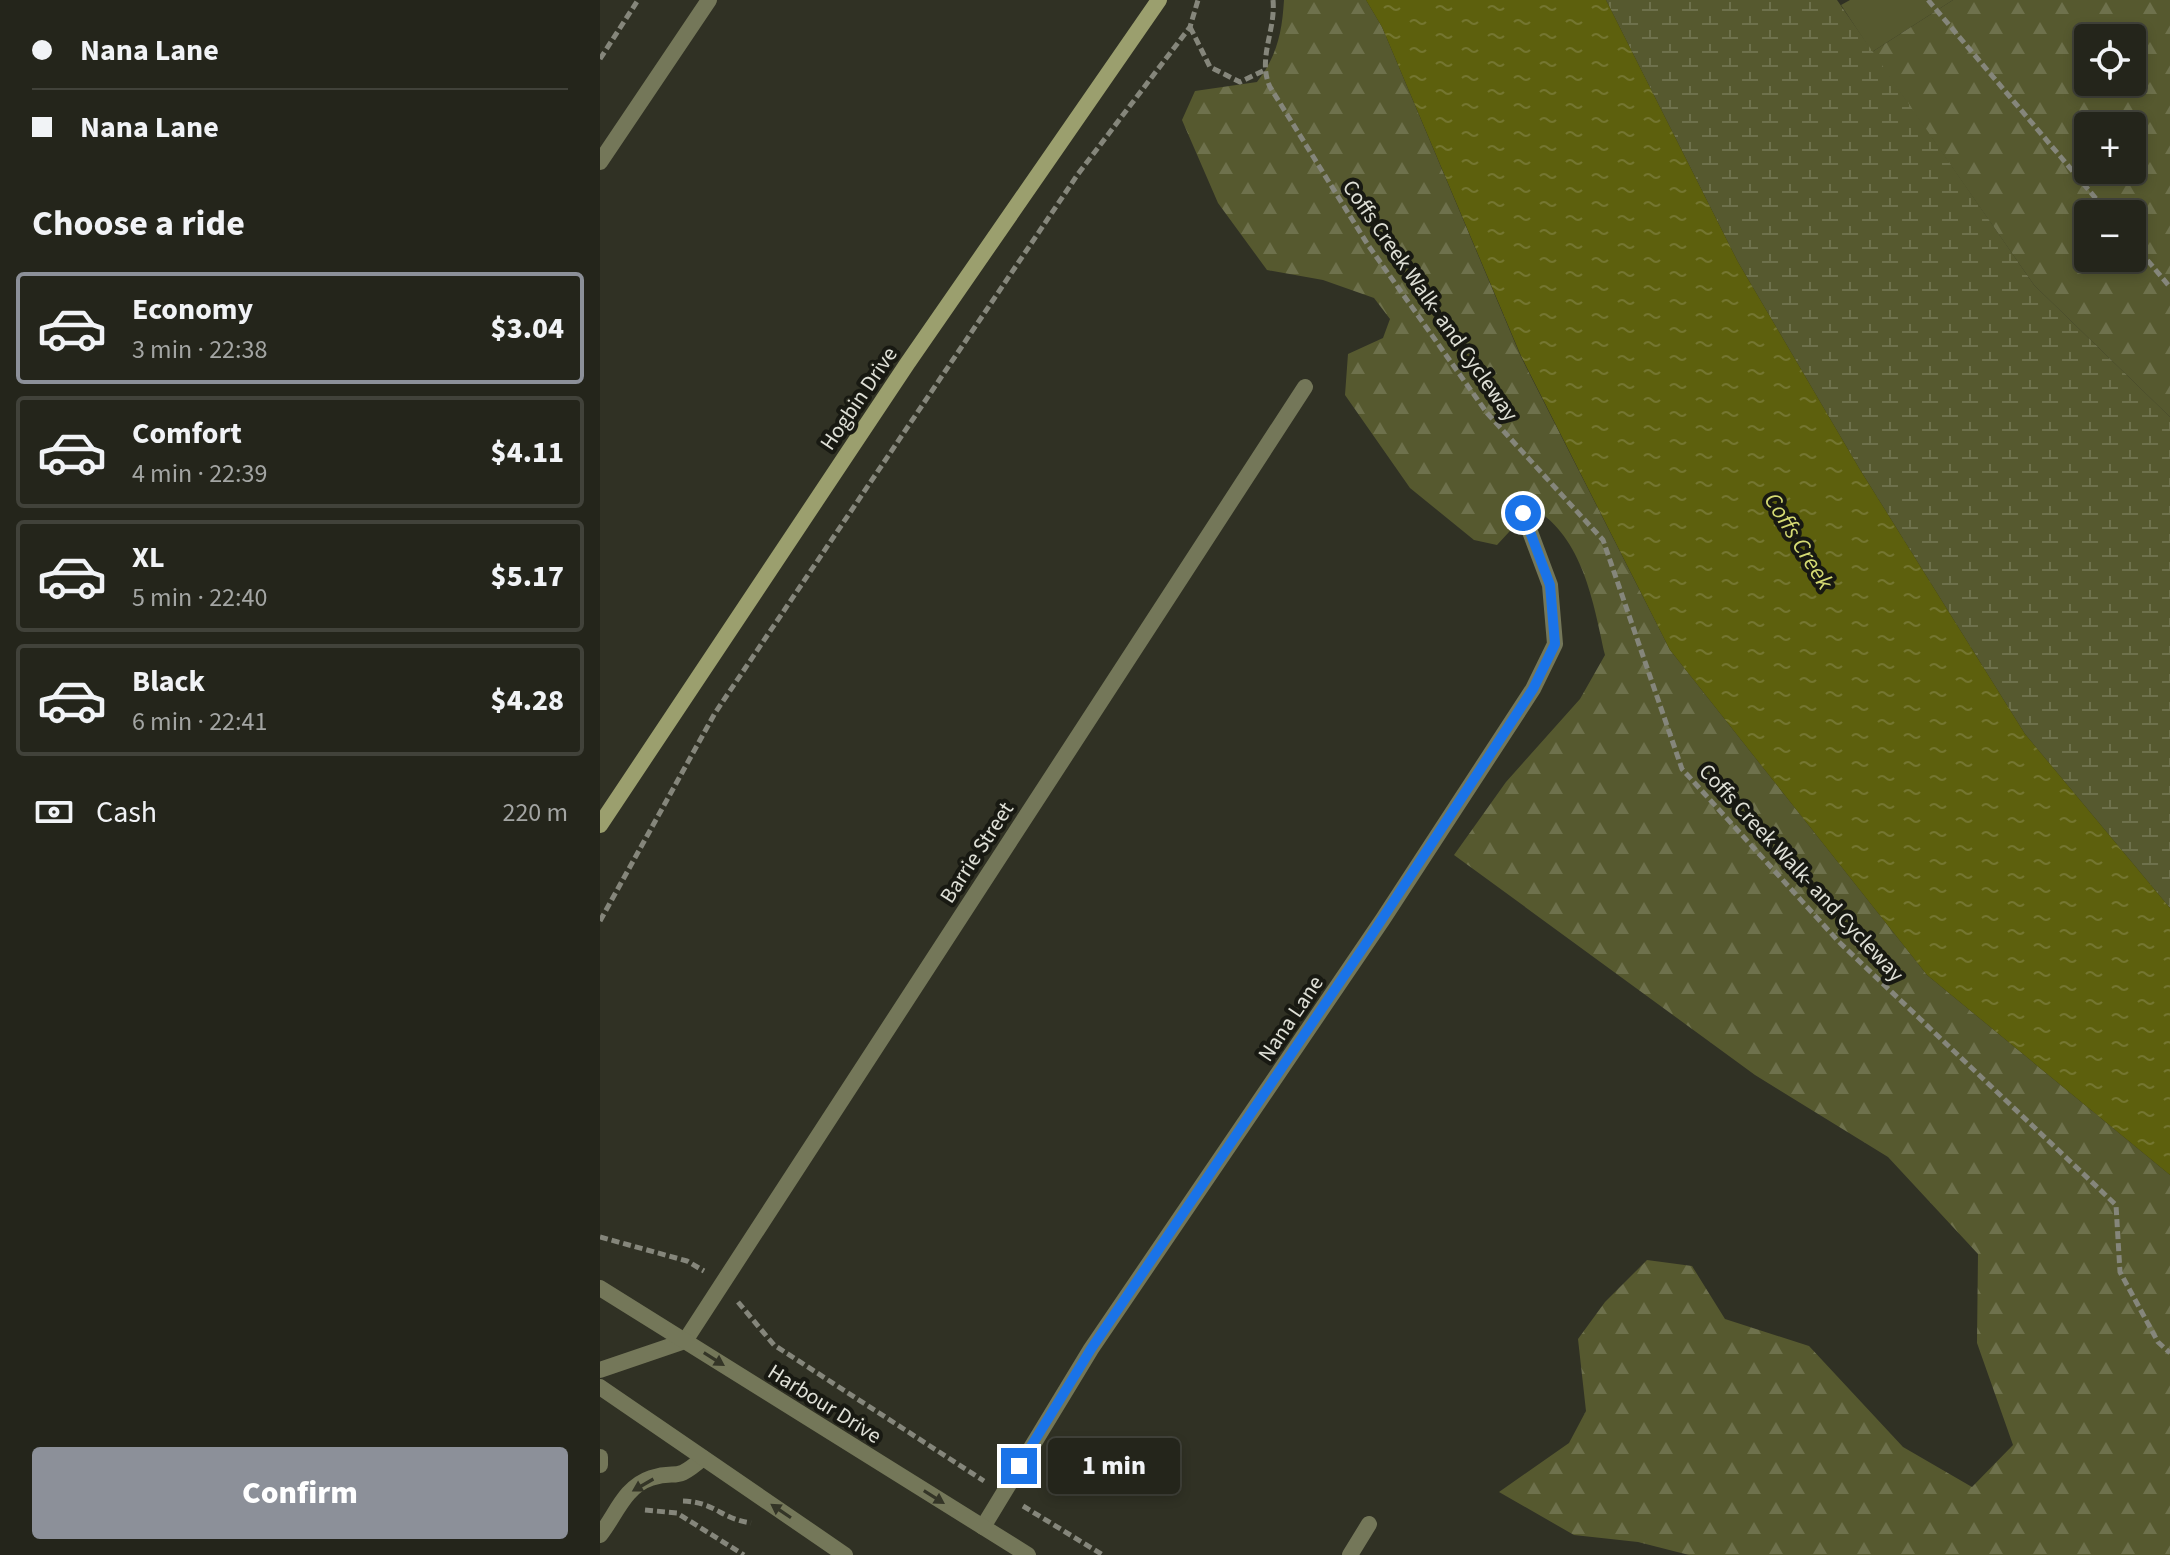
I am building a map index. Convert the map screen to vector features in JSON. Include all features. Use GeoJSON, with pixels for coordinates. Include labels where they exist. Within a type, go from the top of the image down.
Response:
{"type":"FeatureCollection","features":[{"type":"Feature","properties":{"kind":"main road","name":"Hogbin Drive"},"geometry":{"type":"LineString","coordinates":[[600,825],[907,364],[1159,0]]}},
{"type":"Feature","properties":{"kind":"street"},"geometry":{"type":"LineString","coordinates":[[600,162],[709,0]]}},
{"type":"Feature","properties":{"kind":"street","name":"Barrie Street"},"geometry":{"type":"LineString","coordinates":[[685,1341],[719,1284],[1305,387]]}},
{"type":"Feature","properties":{"kind":"street","name":"Nana Lane"},"geometry":{"type":"LineString","coordinates":[[983,1527],[1091,1349],[1365,945],[1533,689],[1555,644],[1550,585],[1523,513]]}},
{"type":"Feature","properties":{"kind":"street","name":"Harbour Drive"},"geometry":{"type":"LineString","coordinates":[[600,1288],[1028,1555]]}},
{"type":"Feature","properties":{"kind":"street"},"geometry":{"type":"LineString","coordinates":[[600,1370],[685,1341]]}},
{"type":"Feature","properties":{"kind":"street"},"geometry":{"type":"LineString","coordinates":[[600,1387],[845,1555]]}},
{"type":"Feature","properties":{"kind":"street"},"geometry":{"type":"LineString","coordinates":[[600,1457],[600,1465]]}},
{"type":"Feature","properties":{"kind":"street"},"geometry":{"type":"LineString","coordinates":[[600,1535],[622,1497],[651,1478],[683,1476],[703,1458]]}},
{"type":"Feature","properties":{"kind":"street"},"geometry":{"type":"LineString","coordinates":[[1350,1555],[1369,1524]]}},
{"type":"Feature","properties":{"kind":"path"},"geometry":{"type":"LineString","coordinates":[[600,59],[638,0]]}},
{"type":"Feature","properties":{"kind":"path"},"geometry":{"type":"LineString","coordinates":[[600,921],[715,713],[1078,174],[1190,27],[1198,0]]}},
{"type":"Feature","properties":{"kind":"path"},"geometry":{"type":"LineString","coordinates":[[1190,27],[1210,67],[1240,82],[1263,71],[1275,18],[1273,0]]}},
{"type":"Feature","properties":{"kind":"path"},"geometry":{"type":"LineString","coordinates":[[1928,0],[2097,200]]}},
{"type":"Feature","properties":{"kind":"path","name":"Coffs Creek Walk- and Cycleway"},"geometry":{"type":"LineString","coordinates":[[1263,71],[1368,245],[1487,413],[1603,540],[1682,769],[1839,942],[2116,1205],[2120,1272],[2158,1342],[2170,1353]]}},
{"type":"Feature","properties":{"kind":"path"},"geometry":{"type":"LineString","coordinates":[[2146,259],[2170,287]]}},
{"type":"Feature","properties":{"kind":"path"},"geometry":{"type":"LineString","coordinates":[[600,1237],[687,1261],[749,1311],[774,1345],[1103,1555]]}},
{"type":"Feature","properties":{"kind":"path"},"geometry":{"type":"LineString","coordinates":[[669,1500],[706,1502],[729,1520],[756,1524]]}},
{"type":"Feature","properties":{"kind":"path"},"geometry":{"type":"LineString","coordinates":[[655,1505],[641,1510],[677,1513],[744,1555]]}},
{"type":"Feature","properties":{"kind":"green space"},"geometry":{"type":"Polygon","coordinates":[[[1284,0],[1366,0],[1382,27],[1521,357],[1670,650],[1927,975],[2170,1175],[2170,1555],[1689,1555],[1638,1542],[1574,1535],[1499,1492],[1569,1443],[1586,1411],[1578,1339],[1605,1302],[1647,1260],[1692,1266],[1725,1319],[1809,1346],[1903,1447],[1972,1487],[2013,1445],[1977,1343],[1978,1254],[1888,1157],[1755,1075],[1454,855],[1506,782],[1580,699],[1605,655],[1583,572],[1563,535],[1549,520],[1532,507],[1497,545],[1474,540],[1410,488],[1345,395],[1348,354],[1383,338],[1390,319],[1374,298],[1323,280],[1267,270],[1218,203],[1182,120],[1195,91],[1257,82],[1277,44],[1284,0]]]}},
{"type":"Feature","properties":{"kind":"green space"},"geometry":{"type":"Polygon","coordinates":[[[1606,0],[1837,0],[2034,285],[2170,417],[2170,908],[2025,734],[1859,468],[1738,262],[1606,0]]]}},
{"type":"Feature","properties":{"kind":"green space"},"geometry":{"type":"Polygon","coordinates":[[[1850,0],[1953,0],[1872,52],[1841,5],[1850,0]]]}},
{"type":"Feature","properties":{"kind":"green space"},"geometry":{"type":"Polygon","coordinates":[[[1953,0],[2170,0],[2170,417],[2034,285],[1872,52],[1953,0]]]}},
{"type":"Feature","properties":{"kind":"water","name":"Coffs Creek"},"geometry":{"type":"Polygon","coordinates":[[[1366,0],[1606,0],[1738,262],[1859,468],[2025,734],[2170,908],[2170,1175],[1927,975],[1670,650],[1521,356],[1382,27],[1366,0]]]}},
{"type":"Feature","properties":{"kind":"route"},"geometry":{"type":"LineString","coordinates":[[1019,1466],[1091,1349],[1226,1154],[1533,689],[1555,644],[1550,585],[1523,513]]}}]}
